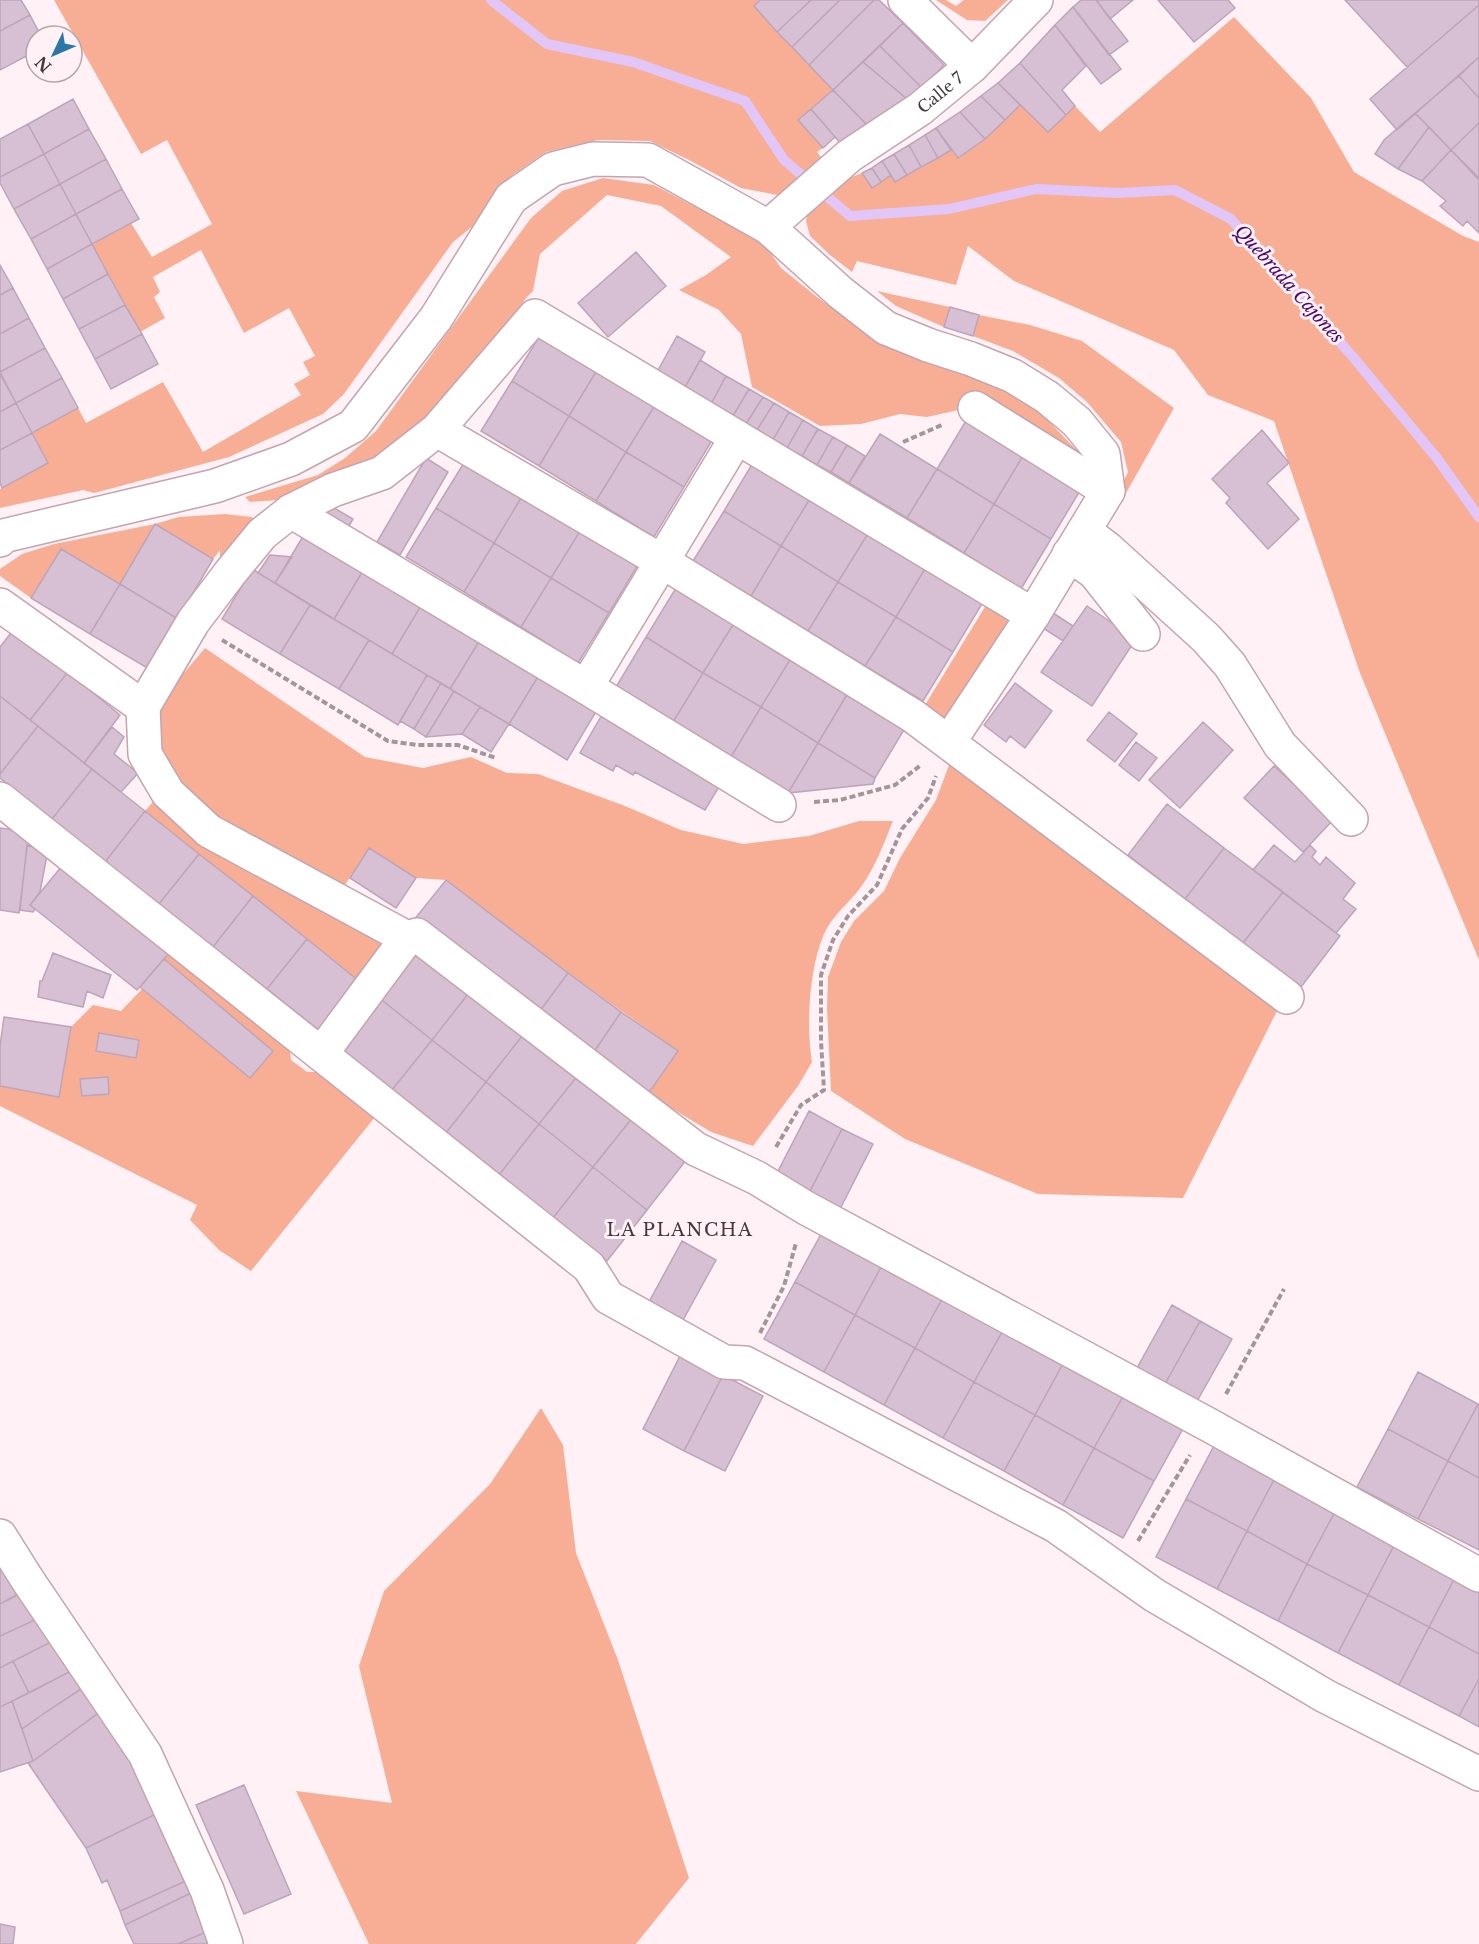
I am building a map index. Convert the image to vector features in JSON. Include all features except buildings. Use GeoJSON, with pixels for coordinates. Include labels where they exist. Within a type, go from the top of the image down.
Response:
{"type":"FeatureCollection","features":[{"type":"Feature","properties":{"kind":"street"},"geometry":{"type":"LineString","coordinates":[[905,0],[972,66]]}},
{"type":"Feature","properties":{"kind":"street","name":"Calle 7"},"geometry":{"type":"LineString","coordinates":[[780,216],[849,156],[920,109],[972,66],[1036,0]]}},
{"type":"Feature","properties":{"kind":"street"},"geometry":{"type":"LineString","coordinates":[[0,540],[3,536],[215,486],[291,459],[353,426],[436,318],[511,198],[553,169],[593,159],[648,160],[780,216],[841,293],[886,328],[1013,376],[1047,397],[1077,422],[1103,454],[1108,491],[1033,615],[949,742]]}},
{"type":"Feature","properties":{"kind":"street"},"geometry":{"type":"LineString","coordinates":[[407,938],[209,831],[168,793],[145,754],[144,707],[193,622],[262,534],[291,511],[333,490],[382,473],[437,430],[535,316],[1033,615]]}},
{"type":"Feature","properties":{"kind":"street"},"geometry":{"type":"LineString","coordinates":[[975,408],[1108,491]]}},
{"type":"Feature","properties":{"kind":"street"},"geometry":{"type":"LineString","coordinates":[[437,430],[663,562],[914,716],[1287,997]]}},
{"type":"Feature","properties":{"kind":"street"},"geometry":{"type":"LineString","coordinates":[[586,687],[737,437]]}},
{"type":"Feature","properties":{"kind":"street"},"geometry":{"type":"LineString","coordinates":[[291,511],[780,805]]}},
{"type":"Feature","properties":{"kind":"street"},"geometry":{"type":"LineString","coordinates":[[1077,543],[1095,573],[1143,634]]}},
{"type":"Feature","properties":{"kind":"street"},"geometry":{"type":"LineString","coordinates":[[1077,543],[1107,549],[1206,638],[1230,665],[1280,745],[1351,819]]}},
{"type":"Feature","properties":{"kind":"street"},"geometry":{"type":"LineString","coordinates":[[0,606],[144,707]]}},
{"type":"Feature","properties":{"kind":"street"},"geometry":{"type":"LineString","coordinates":[[0,800],[589,1267],[608,1297],[724,1362],[745,1364],[1056,1526],[1154,1596],[1325,1696],[1479,1774]]}},
{"type":"Feature","properties":{"kind":"street"},"geometry":{"type":"LineString","coordinates":[[321,1054],[407,938],[417,935],[696,1149],[758,1178],[806,1208],[1209,1425],[1479,1575]]}},
{"type":"Feature","properties":{"kind":"street"},"geometry":{"type":"LineString","coordinates":[[0,1536],[145,1754],[207,1890],[226,1944]]}},
{"type":"Feature","properties":{"kind":"path"},"geometry":{"type":"LineString","coordinates":[[903,442],[975,408]]}},
{"type":"Feature","properties":{"kind":"path"},"geometry":{"type":"LineString","coordinates":[[193,622],[388,741],[418,745],[458,745],[496,758]]}},
{"type":"Feature","properties":{"kind":"path"},"geometry":{"type":"LineString","coordinates":[[780,805],[840,800],[895,786],[949,742]]}},
{"type":"Feature","properties":{"kind":"path"},"geometry":{"type":"LineString","coordinates":[[758,1178],[801,1105],[824,1090],[821,975],[833,940],[848,916],[877,885],[902,829],[928,798],[949,742]]}},
{"type":"Feature","properties":{"kind":"path"},"geometry":{"type":"LineString","coordinates":[[745,1364],[784,1286],[806,1208]]}},
{"type":"Feature","properties":{"kind":"shaded area"},"geometry":{"type":"Polygon","coordinates":[[[54,0],[760,0],[777,32],[833,90],[798,120],[823,148],[817,152],[823,160],[782,196],[741,188],[650,141],[598,140],[546,152],[511,176],[473,226],[453,242],[344,394],[323,414],[229,457],[94,493],[83,490],[0,508],[0,489],[48,463],[32,433],[78,408],[86,423],[163,382],[203,452],[301,395],[294,384],[310,375],[303,362],[315,356],[289,308],[244,333],[201,250],[153,277],[160,292],[154,297],[165,318],[140,332],[92,244],[131,223],[152,257],[212,224],[167,140],[141,154],[84,53],[84,24],[68,24],[54,0]]]}},
{"type":"Feature","properties":{"kind":"shaded area"},"geometry":{"type":"Polygon","coordinates":[[[936,0],[946,0],[956,6],[964,0],[1008,0],[985,21],[967,20],[936,0]]]}},
{"type":"Feature","properties":{"kind":"shaded area"},"geometry":{"type":"Polygon","coordinates":[[[1234,17],[1311,98],[1354,172],[1463,236],[1479,242],[1479,960],[1360,673],[1274,421],[1208,395],[1174,350],[1014,281],[968,246],[956,285],[857,261],[852,272],[810,236],[806,221],[808,212],[839,182],[862,173],[872,187],[891,175],[907,175],[951,150],[958,158],[985,139],[1020,105],[1048,132],[1075,106],[1100,132],[1234,17]]]}},
{"type":"Feature","properties":{"kind":"shaded area"},"geometry":{"type":"Polygon","coordinates":[[[603,178],[654,185],[764,243],[781,268],[882,344],[913,358],[999,388],[1040,412],[1088,462],[974,405],[927,417],[900,414],[861,424],[820,426],[752,387],[741,334],[719,310],[679,290],[706,275],[731,257],[661,206],[607,195],[540,254],[533,291],[492,350],[458,389],[411,433],[385,453],[311,490],[278,500],[250,502],[245,497],[318,475],[345,458],[376,431],[531,218],[562,191],[603,178]]]}},
{"type":"Feature","properties":{"kind":"shaded area"},"geometry":{"type":"Polygon","coordinates":[[[877,291],[950,307],[944,327],[896,306],[877,291]]]}},
{"type":"Feature","properties":{"kind":"shaded area"},"geometry":{"type":"Polygon","coordinates":[[[979,315],[1030,325],[1082,341],[1174,408],[1112,518],[1108,515],[1128,472],[1121,442],[1087,402],[1059,378],[1013,351],[973,336],[979,315]]]}},
{"type":"Feature","properties":{"kind":"shaded area"},"geometry":{"type":"Polygon","coordinates":[[[225,514],[252,517],[256,524],[220,559],[220,550],[213,559],[155,524],[179,517],[225,514]]]}},
{"type":"Feature","properties":{"kind":"shaded area"},"geometry":{"type":"Polygon","coordinates":[[[155,524],[120,584],[61,549],[31,598],[0,576],[0,569],[22,554],[54,544],[155,524]]]}},
{"type":"Feature","properties":{"kind":"shaded area"},"geometry":{"type":"Polygon","coordinates":[[[988,602],[1009,619],[947,721],[925,705],[988,602]]]}},
{"type":"Feature","properties":{"kind":"shaded area"},"geometry":{"type":"Polygon","coordinates":[[[205,648],[365,757],[423,768],[471,757],[507,773],[538,774],[625,806],[681,830],[743,844],[809,836],[859,821],[893,821],[871,872],[831,921],[819,948],[810,997],[809,1032],[812,1062],[798,1086],[753,1146],[711,1132],[648,1094],[678,1051],[568,973],[446,880],[416,878],[369,848],[341,891],[212,823],[155,751],[156,725],[162,699],[205,648]]]}},
{"type":"Feature","properties":{"kind":"shaded area"},"geometry":{"type":"Polygon","coordinates":[[[952,757],[1279,1007],[1183,1198],[1038,1194],[905,1139],[831,1091],[827,1008],[828,977],[841,942],[854,921],[884,891],[900,858],[936,800],[952,757]]]}},
{"type":"Feature","properties":{"kind":"shaded area"},"geometry":{"type":"Polygon","coordinates":[[[159,795],[379,939],[381,952],[360,982],[145,811],[159,795]]]}},
{"type":"Feature","properties":{"kind":"shaded area"},"geometry":{"type":"Polygon","coordinates":[[[169,953],[290,1051],[291,1060],[307,1072],[318,1072],[375,1117],[251,1271],[219,1250],[190,1220],[197,1205],[0,1106],[0,1086],[71,1027],[93,1005],[121,1011],[142,989],[250,1078],[273,1051],[164,959],[169,953]]]}},
{"type":"Feature","properties":{"kind":"shaded area"},"geometry":{"type":"Polygon","coordinates":[[[541,1408],[563,1445],[576,1553],[618,1660],[689,1878],[636,1944],[369,1944],[296,1791],[392,1803],[359,1666],[384,1591],[490,1484],[541,1408]]]}},
{"type":"Feature","properties":{"kind":"waterway","name":"Quebrada Cajones"},"geometry":{"type":"LineString","coordinates":[[491,0],[547,44],[633,62],[745,101],[784,160],[850,216],[949,209],[1036,189],[1119,193],[1175,190],[1231,219],[1353,357],[1436,457],[1479,517]]}},
{"type":"Feature","properties":{"kind":"district","name":"LA PLANCHA"},"geometry":{"type":"Point","coordinates":[680,1230]}}]}
